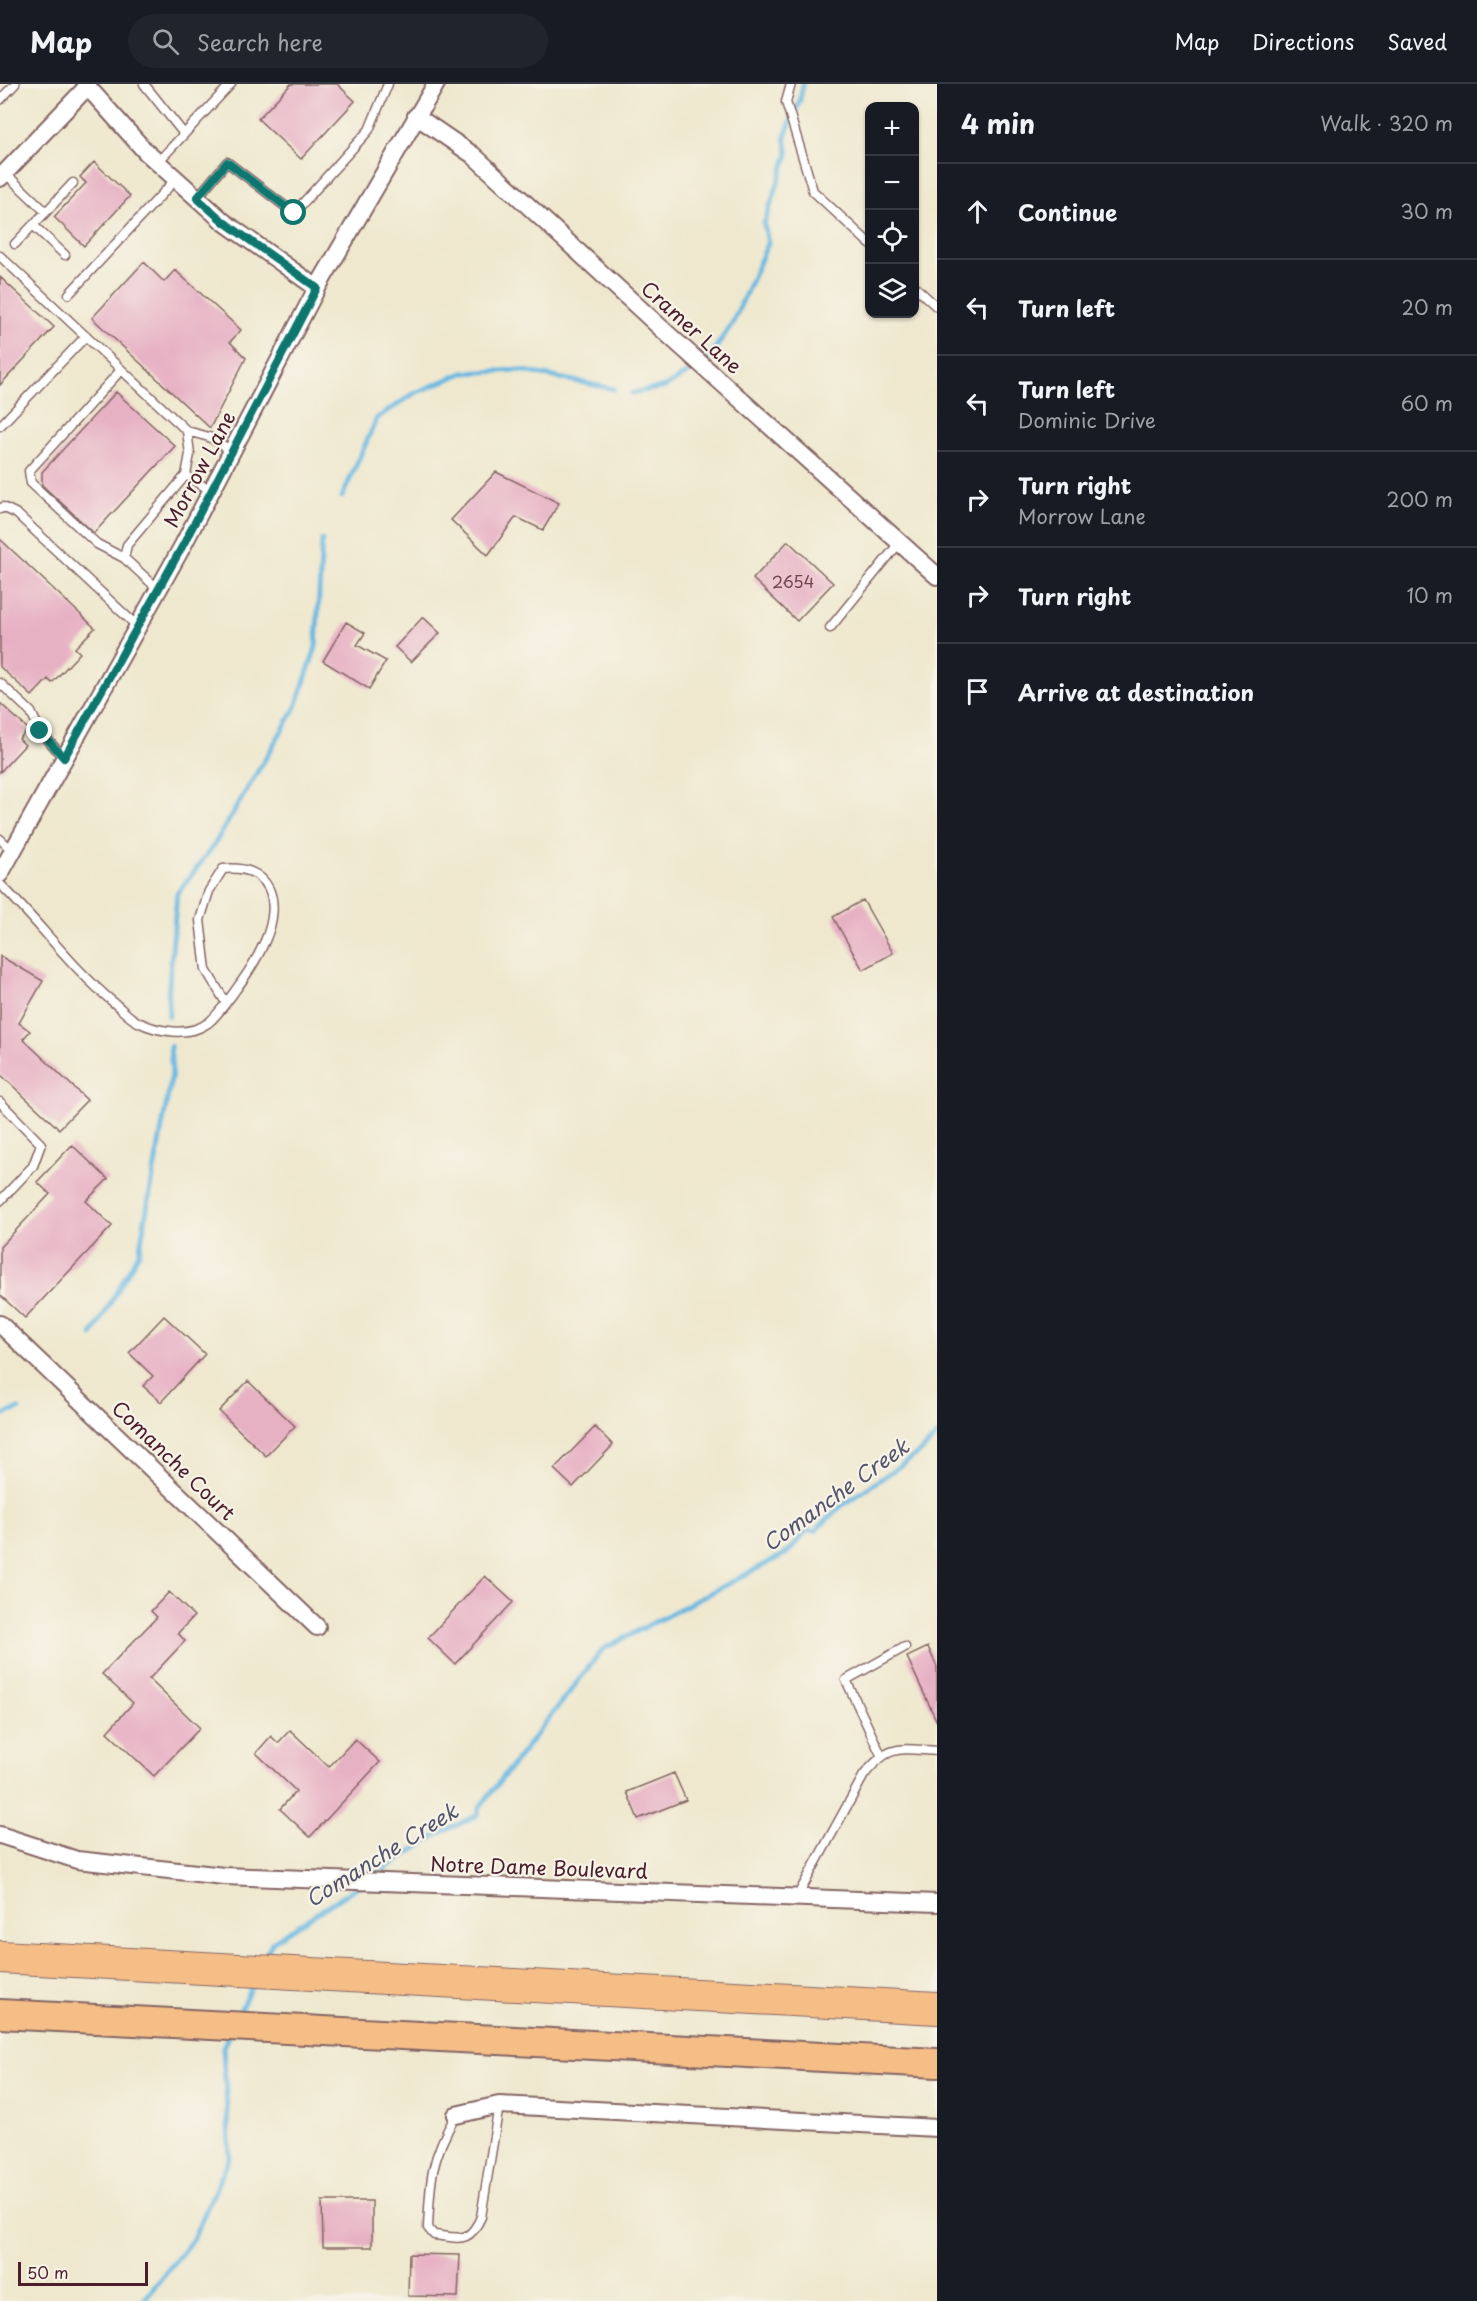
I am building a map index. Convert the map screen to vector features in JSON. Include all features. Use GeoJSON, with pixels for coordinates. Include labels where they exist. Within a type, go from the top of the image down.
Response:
{"type":"FeatureCollection","features":[{"type":"Feature","properties":{"kind":"highway"},"geometry":{"type":"LineString","coordinates":[[0,1957],[937,2008]]}},
{"type":"Feature","properties":{"kind":"highway"},"geometry":{"type":"LineString","coordinates":[[0,2014],[937,2063]]}},
{"type":"Feature","properties":{"kind":"street","name":"Morrow Lane"},"geometry":{"type":"LineString","coordinates":[[0,874],[138,627],[317,288],[416,116],[431,85]]}},
{"type":"Feature","properties":{"kind":"street"},"geometry":{"type":"LineString","coordinates":[[2,176],[86,86],[158,162],[224,222],[317,288]]}},
{"type":"Feature","properties":{"kind":"street","name":"Cramer Lane"},"geometry":{"type":"LineString","coordinates":[[416,116],[473,155],[662,329],[937,576]]}},
{"type":"Feature","properties":{"kind":"street","name":"Comanche Court"},"geometry":{"type":"LineString","coordinates":[[0,1324],[317,1627]]}},
{"type":"Feature","properties":{"kind":"street","name":"Notre Dame Boulevard"},"geometry":{"type":"LineString","coordinates":[[0,1835],[77,1860],[224,1876],[937,1903]]}},
{"type":"Feature","properties":{"kind":"street"},"geometry":{"type":"LineString","coordinates":[[456,2115],[499,2105],[937,2128]]}},
{"type":"Feature","properties":{"kind":"lane"},"geometry":{"type":"LineString","coordinates":[[0,100],[15,84]]}},
{"type":"Feature","properties":{"kind":"lane"},"geometry":{"type":"LineString","coordinates":[[144,84],[184,134]]}},
{"type":"Feature","properties":{"kind":"lane"},"geometry":{"type":"LineString","coordinates":[[158,162],[231,84]]}},
{"type":"Feature","properties":{"kind":"lane"},"geometry":{"type":"LineString","coordinates":[[197,198],[227,162],[294,213],[369,129],[388,84]]}},
{"type":"Feature","properties":{"kind":"lane"},"geometry":{"type":"LineString","coordinates":[[791,84],[786,102],[813,191],[865,239]]}},
{"type":"Feature","properties":{"kind":"lane"},"geometry":{"type":"LineString","coordinates":[[2,176],[46,212]]}},
{"type":"Feature","properties":{"kind":"lane"},"geometry":{"type":"LineString","coordinates":[[69,294],[176,179]]}},
{"type":"Feature","properties":{"kind":"lane"},"geometry":{"type":"LineString","coordinates":[[15,244],[73,183]]}},
{"type":"Feature","properties":{"kind":"lane"},"geometry":{"type":"LineString","coordinates":[[33,225],[65,255]]}},
{"type":"Feature","properties":{"kind":"lane"},"geometry":{"type":"LineString","coordinates":[[0,256],[187,431],[209,437],[231,451]]}},
{"type":"Feature","properties":{"kind":"lane"},"geometry":{"type":"LineString","coordinates":[[919,290],[937,307]]}},
{"type":"Feature","properties":{"kind":"lane"},"geometry":{"type":"LineString","coordinates":[[0,426],[86,336]]}},
{"type":"Feature","properties":{"kind":"lane"},"geometry":{"type":"LineString","coordinates":[[121,370],[29,471],[31,483],[97,544],[124,558],[158,589]]}},
{"type":"Feature","properties":{"kind":"lane"},"geometry":{"type":"LineString","coordinates":[[124,558],[127,544],[186,475],[190,454],[187,431]]}},
{"type":"Feature","properties":{"kind":"lane"},"geometry":{"type":"LineString","coordinates":[[186,475],[211,491]]}},
{"type":"Feature","properties":{"kind":"lane"},"geometry":{"type":"LineString","coordinates":[[0,508],[17,514],[138,627]]}},
{"type":"Feature","properties":{"kind":"lane"},"geometry":{"type":"LineString","coordinates":[[830,627],[900,542]]}},
{"type":"Feature","properties":{"kind":"lane"},"geometry":{"type":"LineString","coordinates":[[0,683],[31,712],[40,731],[64,758]]}},
{"type":"Feature","properties":{"kind":"lane"},"geometry":{"type":"LineString","coordinates":[[0,839],[13,850]]}},
{"type":"Feature","properties":{"kind":"lane"},"geometry":{"type":"LineString","coordinates":[[0,884],[29,912],[61,953],[100,991],[138,1022],[175,1033],[207,1024],[226,1003],[255,964],[273,922],[271,895],[259,875],[243,867],[223,869],[208,891],[200,920],[206,970],[226,1003]]}},
{"type":"Feature","properties":{"kind":"lane"},"geometry":{"type":"LineString","coordinates":[[0,1102],[41,1144],[33,1166],[0,1202]]}},
{"type":"Feature","properties":{"kind":"lane"},"geometry":{"type":"LineString","coordinates":[[881,1755],[846,1680],[905,1647]]}},
{"type":"Feature","properties":{"kind":"lane"},"geometry":{"type":"LineString","coordinates":[[797,1897],[864,1775],[881,1755],[899,1749],[937,1751]]}},
{"type":"Feature","properties":{"kind":"lane"},"geometry":{"type":"LineString","coordinates":[[456,2115],[438,2145],[430,2180],[428,2228],[434,2235],[465,2238],[474,2232],[481,2217],[499,2105]]}},
{"type":"Feature","properties":{"kind":"building"},"geometry":{"type":"Polygon","coordinates":[[[291,84],[337,84],[355,101],[301,159],[258,119],[291,84]]]}},
{"type":"Feature","properties":{"kind":"building"},"geometry":{"type":"Polygon","coordinates":[[[94,162],[130,196],[84,246],[54,217],[86,183],[80,177],[94,162]]]}},
{"type":"Feature","properties":{"kind":"building"},"geometry":{"type":"Polygon","coordinates":[[[144,262],[164,282],[175,270],[241,330],[230,342],[246,358],[210,428],[92,318],[144,262]]]}},
{"type":"Feature","properties":{"kind":"building"},"geometry":{"type":"Polygon","coordinates":[[[0,277],[54,327],[0,385],[0,277]]]}},
{"type":"Feature","properties":{"kind":"building"},"geometry":{"type":"Polygon","coordinates":[[[116,392],[175,446],[94,533],[42,485],[42,472],[116,392]]]}},
{"type":"Feature","properties":{"kind":"building"},"geometry":{"type":"Polygon","coordinates":[[[496,472],[559,503],[543,530],[516,517],[488,555],[451,520],[496,472]]]}},
{"type":"Feature","properties":{"kind":"building"},"geometry":{"type":"Polygon","coordinates":[[[0,539],[95,628],[75,648],[80,653],[52,683],[48,679],[32,696],[0,667],[0,539]]]}},
{"type":"Feature","properties":{"kind":"building"},"geometry":{"type":"Polygon","coordinates":[[[788,541],[833,583],[797,621],[753,579],[788,541]]]}},
{"type":"Feature","properties":{"kind":"building"},"geometry":{"type":"Polygon","coordinates":[[[423,617],[440,633],[411,662],[395,647],[423,617]]]}},
{"type":"Feature","properties":{"kind":"building"},"geometry":{"type":"Polygon","coordinates":[[[346,622],[365,633],[357,645],[386,661],[369,689],[323,661],[346,622]]]}},
{"type":"Feature","properties":{"kind":"building"},"geometry":{"type":"Polygon","coordinates":[[[0,703],[28,729],[19,739],[25,745],[0,772],[0,703]]]}},
{"type":"Feature","properties":{"kind":"building"},"geometry":{"type":"Polygon","coordinates":[[[863,900],[893,953],[863,970],[833,917],[863,900]]]}},
{"type":"Feature","properties":{"kind":"building"},"geometry":{"type":"Polygon","coordinates":[[[0,956],[43,981],[19,1023],[30,1031],[23,1039],[87,1100],[59,1129],[0,1074],[0,956]]]}},
{"type":"Feature","properties":{"kind":"building"},"geometry":{"type":"Polygon","coordinates":[[[72,1145],[108,1179],[86,1201],[112,1226],[25,1318],[0,1295],[0,1247],[50,1194],[37,1182],[72,1145]]]}},
{"type":"Feature","properties":{"kind":"building"},"geometry":{"type":"Polygon","coordinates":[[[164,1316],[205,1354],[161,1402],[143,1386],[153,1376],[129,1353],[164,1316]]]}},
{"type":"Feature","properties":{"kind":"building"},"geometry":{"type":"Polygon","coordinates":[[[248,1381],[295,1426],[266,1456],[219,1411],[248,1381]]]}},
{"type":"Feature","properties":{"kind":"building"},"geometry":{"type":"Polygon","coordinates":[[[595,1427],[613,1445],[573,1487],[554,1469],[595,1427]]]}},
{"type":"Feature","properties":{"kind":"building"},"geometry":{"type":"Polygon","coordinates":[[[485,1576],[513,1602],[455,1664],[428,1638],[485,1576]]]}},
{"type":"Feature","properties":{"kind":"building"},"geometry":{"type":"Polygon","coordinates":[[[169,1592],[194,1616],[178,1633],[185,1641],[149,1679],[200,1728],[154,1776],[107,1732],[133,1703],[102,1674],[157,1617],[151,1611],[169,1592]]]}},
{"type":"Feature","properties":{"kind":"building"},"geometry":{"type":"Polygon","coordinates":[[[928,1647],[937,1667],[937,1722],[907,1657],[928,1647]]]}},
{"type":"Feature","properties":{"kind":"building"},"geometry":{"type":"Polygon","coordinates":[[[290,1730],[329,1767],[355,1739],[380,1762],[310,1837],[280,1809],[296,1791],[256,1753],[271,1736],[278,1743],[290,1730]]]}},
{"type":"Feature","properties":{"kind":"building"},"geometry":{"type":"Polygon","coordinates":[[[674,1773],[686,1800],[638,1819],[627,1792],[674,1773]]]}},
{"type":"Feature","properties":{"kind":"building"},"geometry":{"type":"Polygon","coordinates":[[[322,2201],[372,2201],[372,2247],[323,2247],[322,2201]]]}},
{"type":"Feature","properties":{"kind":"building"},"geometry":{"type":"Polygon","coordinates":[[[409,2254],[460,2255],[458,2297],[408,2296],[409,2254]]]}},
{"type":"Feature","properties":{"kind":"waterway"},"geometry":{"type":"LineString","coordinates":[[705,364],[733,322],[768,243],[764,224],[788,154],[785,136],[800,100],[803,84]]}},
{"type":"Feature","properties":{"kind":"waterway"},"geometry":{"type":"LineString","coordinates":[[342,497],[377,418],[415,393],[463,373],[519,370],[614,389]]}},
{"type":"Feature","properties":{"kind":"waterway"},"geometry":{"type":"LineString","coordinates":[[632,393],[665,387],[689,372]]}},
{"type":"Feature","properties":{"kind":"waterway"},"geometry":{"type":"LineString","coordinates":[[169,1016],[168,996],[177,894],[214,845],[296,707],[316,647],[322,540]]}},
{"type":"Feature","properties":{"kind":"waterway"},"geometry":{"type":"LineString","coordinates":[[92,1335],[139,1253],[172,1073],[170,1046]]}},
{"type":"Feature","properties":{"kind":"waterway"},"geometry":{"type":"LineString","coordinates":[[0,1416],[19,1409]]}},
{"type":"Feature","properties":{"kind":"waterway","name":"Comanche Creek"},"geometry":{"type":"LineString","coordinates":[[372,1877],[438,1834],[478,1815],[479,1808],[603,1649],[787,1553],[807,1530],[815,1531],[840,1507],[923,1450],[937,1435]]}},
{"type":"Feature","properties":{"kind":"waterway","name":"Comanche Creek"},"geometry":{"type":"LineString","coordinates":[[263,1962],[272,1942],[357,1887]]}},
{"type":"Feature","properties":{"kind":"waterway","name":"Comanche Creek"},"geometry":{"type":"LineString","coordinates":[[236,2019],[254,1981]]}},
{"type":"Feature","properties":{"kind":"waterway","name":"Comanche Creek"},"geometry":{"type":"LineString","coordinates":[[143,2301],[193,2239],[230,2157],[223,2047],[229,2035]]}},
{"type":"Feature","properties":{"kind":"route"},"geometry":{"type":"LineString","coordinates":[[40,731],[64,758],[182,547],[317,288],[224,222],[197,198],[227,162],[294,213]]}}]}
